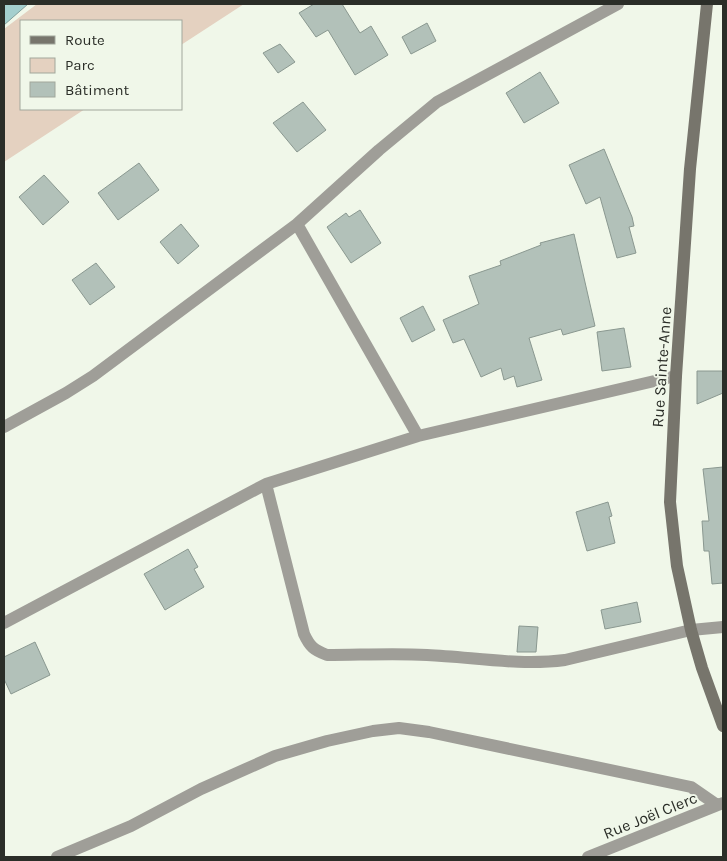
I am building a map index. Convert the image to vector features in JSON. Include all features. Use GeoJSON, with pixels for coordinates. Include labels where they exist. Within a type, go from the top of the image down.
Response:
{"type":"FeatureCollection","features":[{"type":"Feature","properties":{"kind":"main road","name":"Rue Sainte-Anne"},"geometry":{"type":"LineString","coordinates":[[707,4],[690,169],[676,376],[670,502],[678,566],[691,630],[702,668],[723,726]]}},
{"type":"Feature","properties":{"kind":"street"},"geometry":{"type":"LineString","coordinates":[[4,428],[66,394],[93,376],[296,224],[379,150],[437,102],[618,4]]}},
{"type":"Feature","properties":{"kind":"street"},"geometry":{"type":"LineString","coordinates":[[296,224],[418,436]]}},
{"type":"Feature","properties":{"kind":"street"},"geometry":{"type":"LineString","coordinates":[[4,623],[266,484],[418,436],[676,376]]}},
{"type":"Feature","properties":{"kind":"street"},"geometry":{"type":"LineString","coordinates":[[266,484],[304,634],[308,643],[316,651],[327,655],[426,655],[544,663],[565,660],[691,630],[723,627]]}},
{"type":"Feature","properties":{"kind":"street"},"geometry":{"type":"LineString","coordinates":[[57,857],[131,826],[201,790],[275,756],[327,740],[399,728],[429,732],[691,787],[720,804]]}},
{"type":"Feature","properties":{"kind":"street","name":"Rue Joël Clerc"},"geometry":{"type":"LineString","coordinates":[[588,857],[720,804]]}},
{"type":"Feature","properties":{"kind":"green space"},"geometry":{"type":"Polygon","coordinates":[[[37,4],[244,4],[182,44],[182,20],[20,20],[20,110],[83,110],[4,162],[4,29],[37,4]]]}},
{"type":"Feature","properties":{"kind":"water"},"geometry":{"type":"Polygon","coordinates":[[[4,4],[28,4],[4,25],[4,4]]]}},
{"type":"Feature","properties":{"kind":"building"},"geometry":{"type":"Polygon","coordinates":[[[314,4],[342,4],[360,33],[371,26],[388,55],[355,75],[328,30],[316,37],[299,13],[314,4]]]}},
{"type":"Feature","properties":{"kind":"building"},"geometry":{"type":"Polygon","coordinates":[[[427,23],[436,41],[411,54],[402,37],[427,23]]]}},
{"type":"Feature","properties":{"kind":"building"},"geometry":{"type":"Polygon","coordinates":[[[280,44],[295,62],[278,73],[263,53],[280,44]]]}},
{"type":"Feature","properties":{"kind":"building"},"geometry":{"type":"Polygon","coordinates":[[[540,72],[559,103],[524,123],[506,93],[540,72]]]}},
{"type":"Feature","properties":{"kind":"building"},"geometry":{"type":"Polygon","coordinates":[[[303,102],[326,130],[297,152],[273,123],[303,102]]]}},
{"type":"Feature","properties":{"kind":"building"},"geometry":{"type":"Polygon","coordinates":[[[604,149],[634,226],[629,227],[636,253],[617,258],[600,197],[586,204],[569,165],[604,149]]]}},
{"type":"Feature","properties":{"kind":"building"},"geometry":{"type":"Polygon","coordinates":[[[139,163],[159,190],[118,220],[98,193],[139,163]]]}},
{"type":"Feature","properties":{"kind":"building"},"geometry":{"type":"Polygon","coordinates":[[[44,175],[69,202],[43,225],[19,197],[44,175]]]}},
{"type":"Feature","properties":{"kind":"building"},"geometry":{"type":"Polygon","coordinates":[[[360,210],[381,243],[351,263],[327,227],[346,213],[349,217],[360,210]]]}},
{"type":"Feature","properties":{"kind":"building"},"geometry":{"type":"Polygon","coordinates":[[[181,224],[199,246],[178,264],[160,242],[181,224]]]}},
{"type":"Feature","properties":{"kind":"building"},"geometry":{"type":"Polygon","coordinates":[[[574,234],[595,326],[563,335],[561,329],[529,338],[542,380],[517,387],[514,376],[504,380],[501,368],[481,377],[464,339],[453,343],[443,320],[479,304],[469,276],[501,265],[500,261],[541,245],[540,243],[574,234]]]}},
{"type":"Feature","properties":{"kind":"building"},"geometry":{"type":"Polygon","coordinates":[[[96,263],[115,287],[90,305],[72,280],[96,263]]]}},
{"type":"Feature","properties":{"kind":"building"},"geometry":{"type":"Polygon","coordinates":[[[423,306],[435,330],[412,342],[400,318],[423,306]]]}},
{"type":"Feature","properties":{"kind":"building"},"geometry":{"type":"Polygon","coordinates":[[[624,328],[631,367],[602,371],[597,332],[624,328]]]}},
{"type":"Feature","properties":{"kind":"building"},"geometry":{"type":"Polygon","coordinates":[[[697,371],[723,371],[723,393],[697,404],[697,371]]]}},
{"type":"Feature","properties":{"kind":"building"},"geometry":{"type":"Polygon","coordinates":[[[723,467],[723,583],[712,584],[709,551],[704,551],[702,521],[709,521],[703,469],[723,467]]]}},
{"type":"Feature","properties":{"kind":"building"},"geometry":{"type":"Polygon","coordinates":[[[608,502],[612,516],[609,517],[615,543],[587,551],[576,512],[608,502]]]}},
{"type":"Feature","properties":{"kind":"building"},"geometry":{"type":"Polygon","coordinates":[[[188,549],[198,567],[194,569],[204,587],[165,610],[144,574],[188,549]]]}},
{"type":"Feature","properties":{"kind":"building"},"geometry":{"type":"Polygon","coordinates":[[[637,602],[641,622],[605,629],[601,610],[637,602]]]}},
{"type":"Feature","properties":{"kind":"building"},"geometry":{"type":"Polygon","coordinates":[[[519,626],[538,627],[536,652],[517,652],[519,626]]]}},
{"type":"Feature","properties":{"kind":"building"},"geometry":{"type":"Polygon","coordinates":[[[35,642],[50,675],[11,694],[4,679],[4,657],[35,642]]]}}]}
